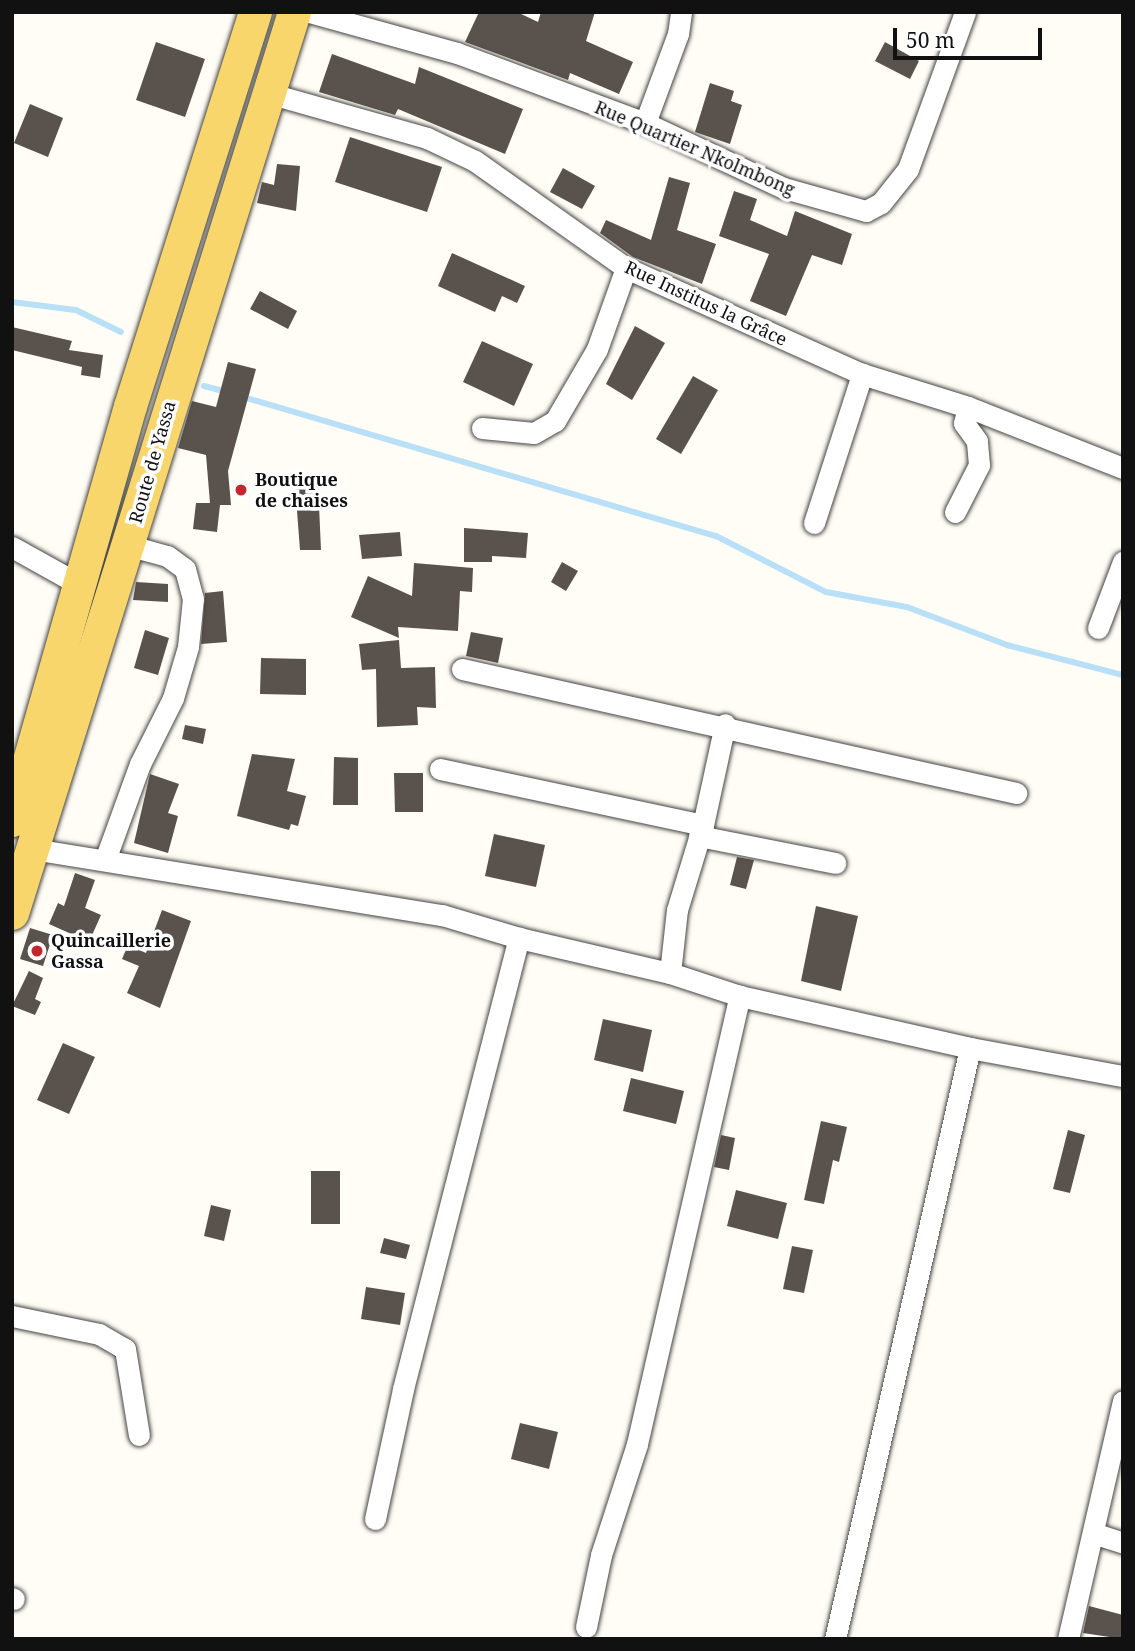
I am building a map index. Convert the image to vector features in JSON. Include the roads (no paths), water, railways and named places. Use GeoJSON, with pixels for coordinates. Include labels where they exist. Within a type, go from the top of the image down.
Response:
{"type":"FeatureCollection","features":[{"type":"Feature","properties":{"kind":"main road","name":"Route de Yassa"},"geometry":{"type":"LineString","coordinates":[[12,820],[82,586],[130,406],[255,12]]}},
{"type":"Feature","properties":{"kind":"main road","name":"Route de Yassa"},"geometry":{"type":"LineString","coordinates":[[12,913],[294,12]]}},
{"type":"Feature","properties":{"kind":"street","name":"Rue Quartier Nkolmbong"},"geometry":{"type":"LineString","coordinates":[[309,12],[457,53],[645,123],[784,188],[866,211],[881,203],[908,169],[965,12]]}},
{"type":"Feature","properties":{"kind":"street"},"geometry":{"type":"LineString","coordinates":[[645,123],[678,34],[681,12]]}},
{"type":"Feature","properties":{"kind":"street","name":"Rue Institus la Grâce"},"geometry":{"type":"LineString","coordinates":[[268,93],[427,138],[475,161],[626,268],[862,374],[968,407],[1123,468]]}},
{"type":"Feature","properties":{"kind":"street"},"geometry":{"type":"LineString","coordinates":[[482,428],[534,433],[555,421],[597,349],[626,268]]}},
{"type":"Feature","properties":{"kind":"street"},"geometry":{"type":"LineString","coordinates":[[814,523],[862,374]]}},
{"type":"Feature","properties":{"kind":"street"},"geometry":{"type":"LineString","coordinates":[[955,512],[979,465],[977,442],[964,423],[968,407]]}},
{"type":"Feature","properties":{"kind":"street"},"geometry":{"type":"LineString","coordinates":[[105,860],[140,764],[173,698],[188,647],[193,598],[185,569],[167,556],[127,545]]}},
{"type":"Feature","properties":{"kind":"street"},"geometry":{"type":"LineString","coordinates":[[12,547],[82,586]]}},
{"type":"Feature","properties":{"kind":"street"},"geometry":{"type":"LineString","coordinates":[[1098,628],[1123,562]]}},
{"type":"Feature","properties":{"kind":"street"},"geometry":{"type":"LineString","coordinates":[[462,669],[725,724],[966,785],[1016,793]]}},
{"type":"Feature","properties":{"kind":"street"},"geometry":{"type":"LineString","coordinates":[[670,973],[677,910],[701,830],[725,724]]}},
{"type":"Feature","properties":{"kind":"street"},"geometry":{"type":"LineString","coordinates":[[440,769],[835,863]]}},
{"type":"Feature","properties":{"kind":"street"},"geometry":{"type":"LineString","coordinates":[[33,849],[442,915],[519,938],[670,973],[740,996],[970,1048],[1123,1076]]}},
{"type":"Feature","properties":{"kind":"street"},"geometry":{"type":"LineString","coordinates":[[375,1519],[403,1389],[519,938]]}},
{"type":"Feature","properties":{"kind":"street"},"geometry":{"type":"LineString","coordinates":[[586,1627],[601,1555],[637,1444],[740,996]]}},
{"type":"Feature","properties":{"kind":"street"},"geometry":{"type":"LineString","coordinates":[[835,1639],[970,1048]]}},
{"type":"Feature","properties":{"kind":"street"},"geometry":{"type":"LineString","coordinates":[[12,1316],[99,1334],[125,1349],[139,1435]]}},
{"type":"Feature","properties":{"kind":"street"},"geometry":{"type":"LineString","coordinates":[[1068,1639],[1123,1401]]}},
{"type":"Feature","properties":{"kind":"street"},"geometry":{"type":"LineString","coordinates":[[1093,1533],[1123,1544]]}},
{"type":"Feature","properties":{"kind":"waterway"},"geometry":{"type":"LineString","coordinates":[[12,302],[76,310],[121,332]]}},
{"type":"Feature","properties":{"kind":"waterway"},"geometry":{"type":"LineString","coordinates":[[204,386],[226,392]]}},
{"type":"Feature","properties":{"kind":"waterway"},"geometry":{"type":"LineString","coordinates":[[243,397],[716,536],[826,592],[907,607],[1007,645],[1123,675]]}},
{"type":"Feature","properties":{"kind":"place","name":"Boutique de chaises"},"geometry":{"type":"Point","coordinates":[241,490]}},
{"type":"Feature","properties":{"kind":"place","name":"Quincaillerie Gassa"},"geometry":{"type":"Point","coordinates":[37,951]}}]}
